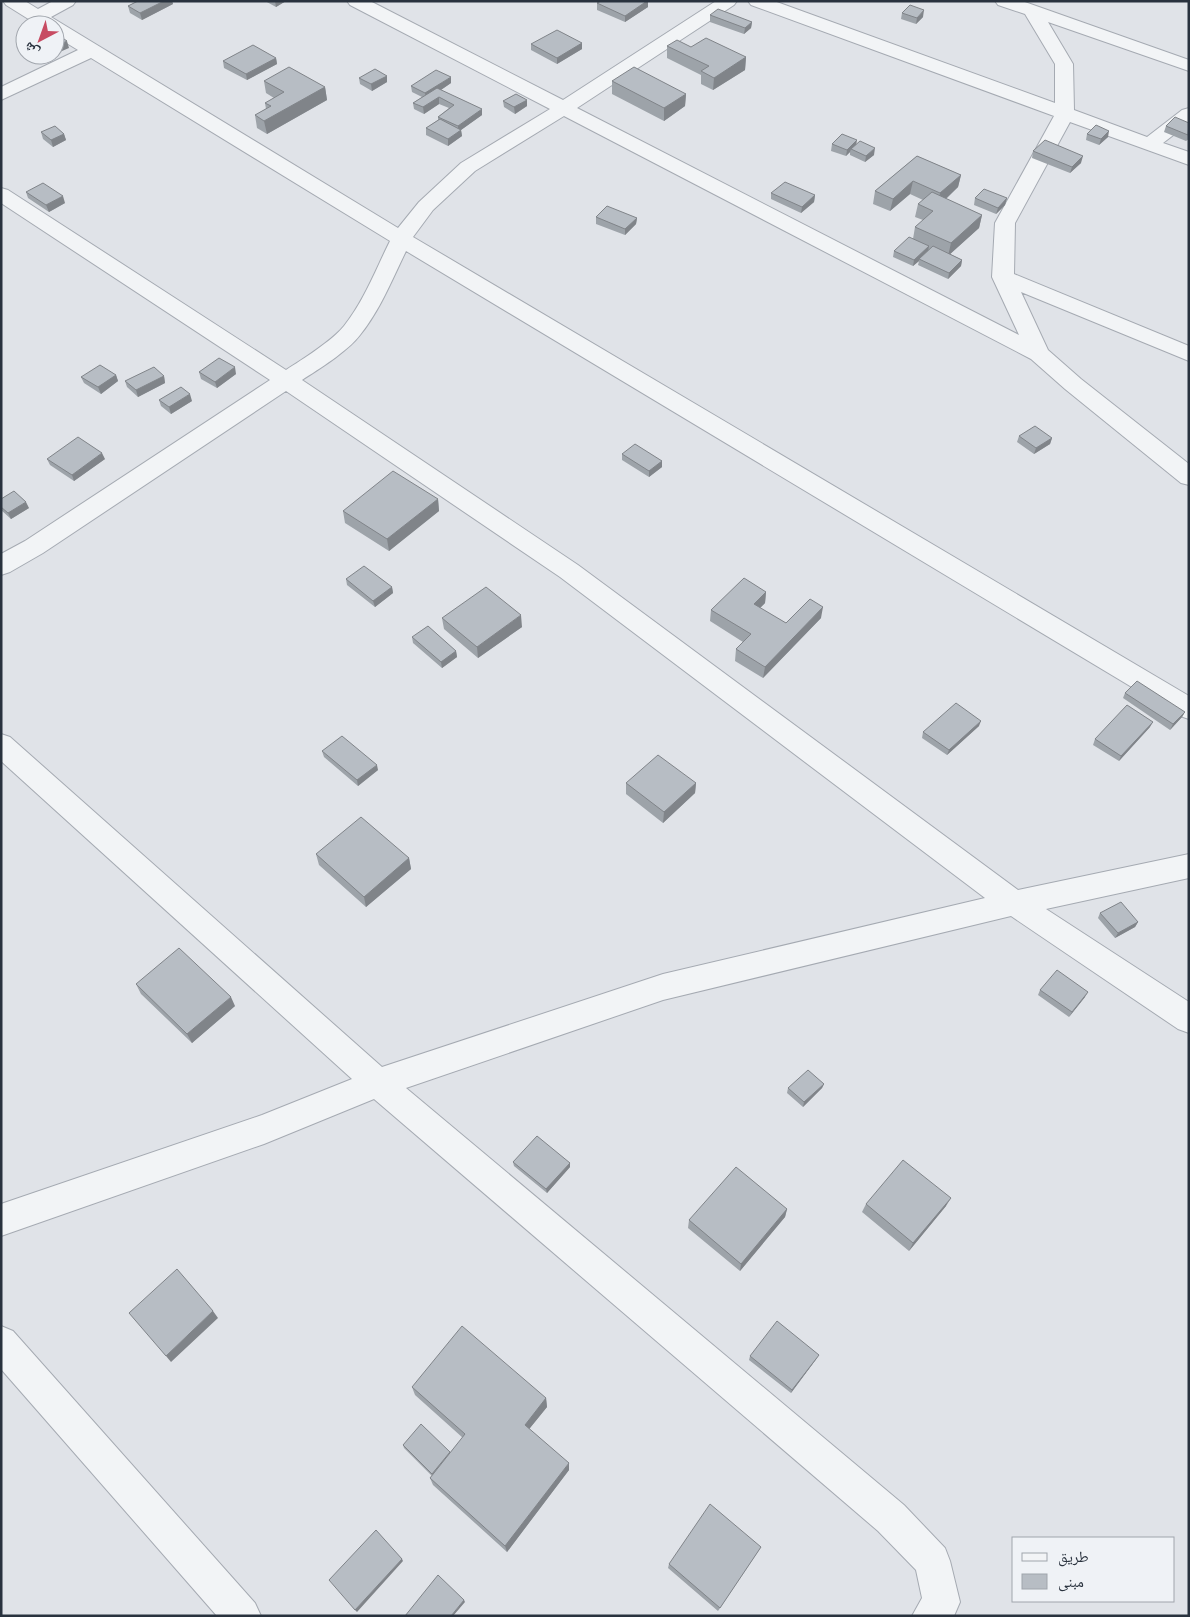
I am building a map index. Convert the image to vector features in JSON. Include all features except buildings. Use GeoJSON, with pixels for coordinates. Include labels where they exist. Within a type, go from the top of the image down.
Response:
{"type":"FeatureCollection","features":[{"type":"Feature","properties":{"kind":"street"},"geometry":{"type":"LineString","coordinates":[[12,1],[34,15]]}},
{"type":"Feature","properties":{"kind":"street"},"geometry":{"type":"LineString","coordinates":[[51,15],[67,1]]}},
{"type":"Feature","properties":{"kind":"street"},"geometry":{"type":"LineString","coordinates":[[356,1],[1038,354],[1189,477]]}},
{"type":"Feature","properties":{"kind":"street"},"geometry":{"type":"LineString","coordinates":[[1,566],[34,547],[314,362],[351,332],[369,306],[401,239],[426,206],[468,167],[564,108],[728,1]]}},
{"type":"Feature","properties":{"kind":"street"},"geometry":{"type":"LineString","coordinates":[[757,1],[1064,115],[1189,159]]}},
{"type":"Feature","properties":{"kind":"street"},"geometry":{"type":"LineString","coordinates":[[1004,1],[1189,66]]}},
{"type":"Feature","properties":{"kind":"street"},"geometry":{"type":"LineString","coordinates":[[1032,11],[1064,64],[1064,115],[1005,223],[1003,277],[1038,354]]}},
{"type":"Feature","properties":{"kind":"street"},"geometry":{"type":"LineString","coordinates":[[65,34],[401,239],[1189,709]]}},
{"type":"Feature","properties":{"kind":"street"},"geometry":{"type":"LineString","coordinates":[[1,94],[92,50]]}},
{"type":"Feature","properties":{"kind":"street"},"geometry":{"type":"LineString","coordinates":[[1148,145],[1189,114]]}},
{"type":"Feature","properties":{"kind":"street"},"geometry":{"type":"LineString","coordinates":[[1,194],[286,380],[569,571],[1014,903],[1189,1019]]}},
{"type":"Feature","properties":{"kind":"street"},"geometry":{"type":"LineString","coordinates":[[1003,277],[1189,354]]}},
{"type":"Feature","properties":{"kind":"street"},"geometry":{"type":"LineString","coordinates":[[1,745],[378,1082],[891,1518],[932,1561],[941,1602],[931,1616]]}},
{"type":"Feature","properties":{"kind":"street"},"geometry":{"type":"LineString","coordinates":[[1,1220],[264,1129],[378,1082],[663,987],[1014,903],[1189,866]]}},
{"type":"Feature","properties":{"kind":"street"},"geometry":{"type":"LineString","coordinates":[[1,1343],[242,1616]]}}]}
